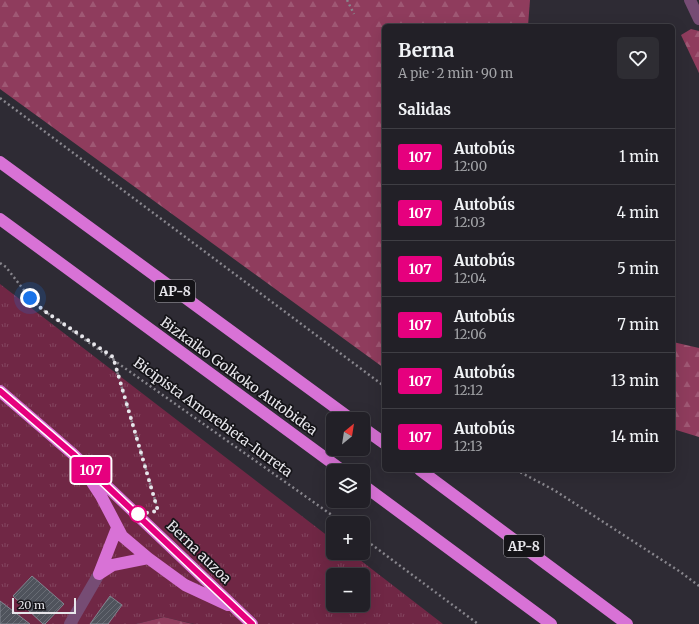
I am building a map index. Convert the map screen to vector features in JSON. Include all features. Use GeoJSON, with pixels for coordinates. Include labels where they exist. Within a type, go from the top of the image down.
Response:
{"type":"FeatureCollection","features":[{"type":"Feature","properties":{"kind":"highway","name":"AP-8"},"geometry":{"type":"LineString","coordinates":[[0,162],[341,412]]}},
{"type":"Feature","properties":{"kind":"highway","name":"Bizkaiko Golkoko Autobidea"},"geometry":{"type":"LineString","coordinates":[[0,219],[333,464]]}},
{"type":"Feature","properties":{"kind":"highway","name":"Berna auzoa"},"geometry":{"type":"LineString","coordinates":[[0,391],[73,454],[252,624]]}},
{"type":"Feature","properties":{"kind":"highway"},"geometry":{"type":"LineString","coordinates":[[370,433],[382,442]]}},
{"type":"Feature","properties":{"kind":"highway"},"geometry":{"type":"LineString","coordinates":[[73,454],[101,496],[122,536],[184,585],[237,610]]}},
{"type":"Feature","properties":{"kind":"highway","name":"AP-8"},"geometry":{"type":"LineString","coordinates":[[423,472],[627,624]]}},
{"type":"Feature","properties":{"kind":"highway"},"geometry":{"type":"LineString","coordinates":[[370,490],[551,624]]}},
{"type":"Feature","properties":{"kind":"highway"},"geometry":{"type":"LineString","coordinates":[[99,574],[117,528]]}},
{"type":"Feature","properties":{"kind":"highway"},"geometry":{"type":"LineString","coordinates":[[99,574],[113,565],[148,558]]}},
{"type":"Feature","properties":{"kind":"street"},"geometry":{"type":"LineString","coordinates":[[690,0],[699,19]]}},
{"type":"Feature","properties":{"kind":"street"},"geometry":{"type":"LineString","coordinates":[[70,624],[99,574]]}},
{"type":"Feature","properties":{"kind":"path"},"geometry":{"type":"LineString","coordinates":[[347,0],[354,14]]}},
{"type":"Feature","properties":{"kind":"path"},"geometry":{"type":"LineString","coordinates":[[0,98],[382,384]]}},
{"type":"Feature","properties":{"kind":"path","name":"Bicipista Amorebieta-Iurreta"},"geometry":{"type":"LineString","coordinates":[[0,263],[6,267],[30,298],[43,310],[113,357],[333,516]]}},
{"type":"Feature","properties":{"kind":"path"},"geometry":{"type":"LineString","coordinates":[[113,357],[158,511]]}},
{"type":"Feature","properties":{"kind":"path"},"geometry":{"type":"LineString","coordinates":[[520,472],[554,490],[679,571],[699,586]]}},
{"type":"Feature","properties":{"kind":"path"},"geometry":{"type":"LineString","coordinates":[[370,543],[478,624]]}},
{"type":"Feature","properties":{"kind":"green space"},"geometry":{"type":"Polygon","coordinates":[[[0,0],[530,0],[528,24],[382,24],[382,367],[0,89],[0,0]]]}},
{"type":"Feature","properties":{"kind":"green space"},"geometry":{"type":"Polygon","coordinates":[[[691,29],[699,31],[699,73],[681,35],[691,29]]]}},
{"type":"Feature","properties":{"kind":"green space"},"geometry":{"type":"Polygon","coordinates":[[[0,284],[326,535],[326,560],[360,560],[443,624],[194,624],[164,617],[136,624],[0,624],[0,284]]]}},
{"type":"Feature","properties":{"kind":"green space"},"geometry":{"type":"Polygon","coordinates":[[[675,342],[699,348],[699,437],[675,430],[675,342]]]}},
{"type":"Feature","properties":{"kind":"green space"},"geometry":{"type":"Polygon","coordinates":[[[164,617],[193,624],[136,624],[164,617]]]}},
{"type":"Feature","properties":{"kind":"building"},"geometry":{"type":"Polygon","coordinates":[[[32,576],[64,604],[45,624],[43,624],[13,596],[32,576]]]}},
{"type":"Feature","properties":{"kind":"building"},"geometry":{"type":"Polygon","coordinates":[[[110,596],[122,605],[108,624],[90,624],[110,596]]]}},
{"type":"Feature","properties":{"kind":"building"},"geometry":{"type":"Polygon","coordinates":[[[0,601],[30,624],[0,624],[0,601]]]}},
{"type":"Feature","properties":{"kind":"bus line","name":"107"},"geometry":{"type":"LineString","coordinates":[[0,391],[73,454],[252,624]]}},
{"type":"Feature","properties":{"kind":"route"},"geometry":{"type":"LineString","coordinates":[[30,298],[43,310],[113,357],[158,511],[138,514]]}}]}
